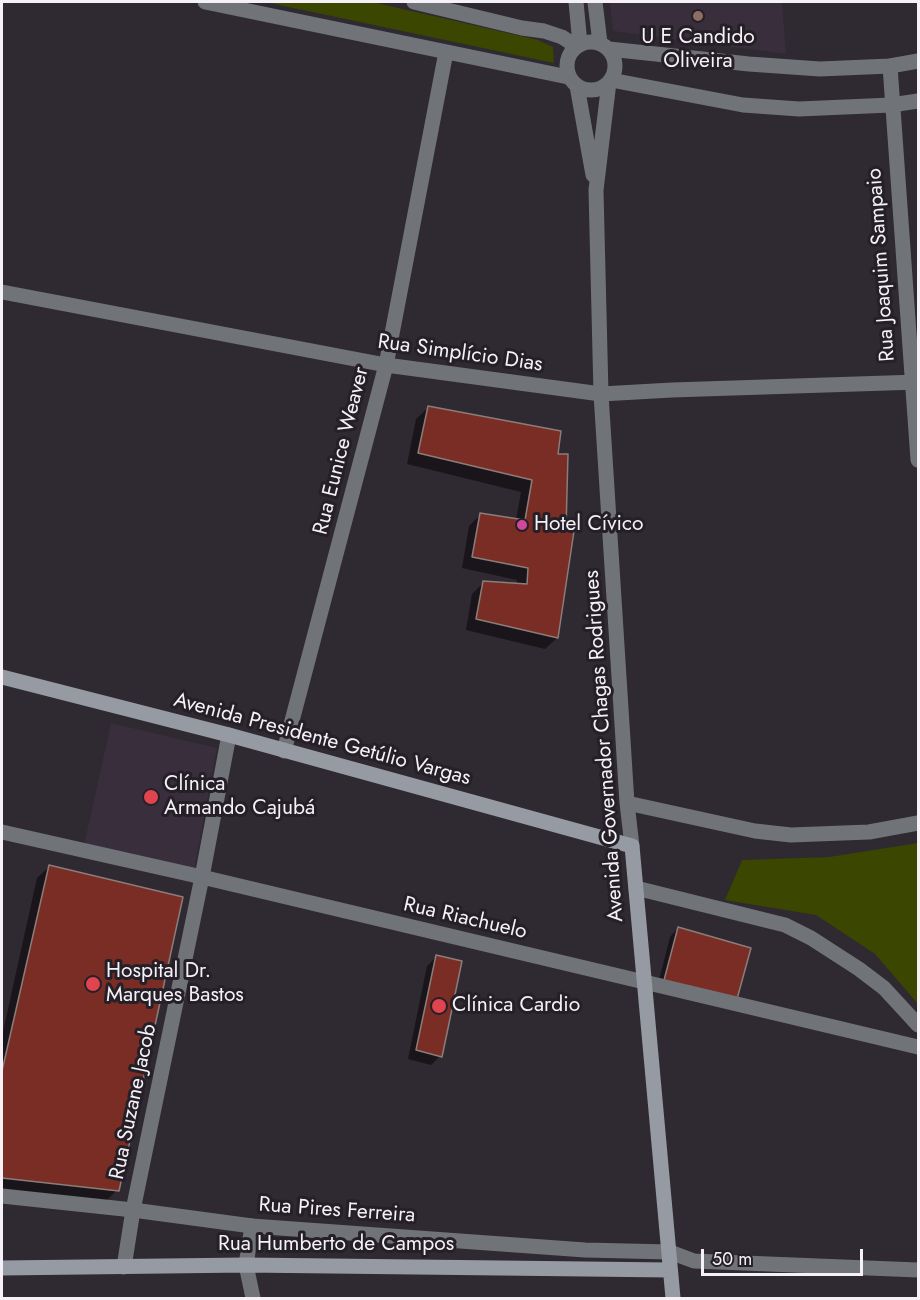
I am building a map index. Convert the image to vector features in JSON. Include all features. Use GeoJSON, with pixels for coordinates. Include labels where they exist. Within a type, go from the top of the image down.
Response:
{"type":"FeatureCollection","features":[{"type":"Feature","properties":{"kind":"main road","name":"Avenida Presidente Getúlio Vargas"},"geometry":{"type":"LineString","coordinates":[[2,677],[229,735],[632,846]]}},
{"type":"Feature","properties":{"kind":"main road","name":"Avenida Governador Chagas Rodrigues"},"geometry":{"type":"LineString","coordinates":[[632,846],[673,1299]]}},
{"type":"Feature","properties":{"kind":"main road","name":"Rua Humberto de Campos"},"geometry":{"type":"LineString","coordinates":[[2,1268],[246,1265],[670,1270]]}},
{"type":"Feature","properties":{"kind":"street"},"geometry":{"type":"LineString","coordinates":[[205,2],[446,52],[573,82],[588,90],[600,88],[610,81],[615,72],[613,56],[604,46],[595,2]]}},
{"type":"Feature","properties":{"kind":"street"},"geometry":{"type":"LineString","coordinates":[[414,2],[544,31],[578,45]]}},
{"type":"Feature","properties":{"kind":"street"},"geometry":{"type":"LineString","coordinates":[[576,2],[578,45]]}},
{"type":"Feature","properties":{"kind":"street"},"geometry":{"type":"LineString","coordinates":[[573,82],[566,66],[569,54],[578,45],[586,42],[749,64],[820,69],[890,66],[918,61]]}},
{"type":"Feature","properties":{"kind":"street","name":"Rua Eunice Weaver"},"geometry":{"type":"LineString","coordinates":[[285,751],[386,365],[446,52]]}},
{"type":"Feature","properties":{"kind":"street","name":"Rua Joaquim Sampaio"},"geometry":{"type":"LineString","coordinates":[[890,66],[891,105],[915,382],[918,460]]}},
{"type":"Feature","properties":{"kind":"street"},"geometry":{"type":"LineString","coordinates":[[610,81],[743,105],[799,109],[891,105],[918,101]]}},
{"type":"Feature","properties":{"kind":"street","name":"Avenida Governador Chagas Rodrigues"},"geometry":{"type":"LineString","coordinates":[[610,81],[596,190],[601,394],[627,803],[632,846]]}},
{"type":"Feature","properties":{"kind":"street","name":"Avenida Governador Chagas Rodrigues"},"geometry":{"type":"LineString","coordinates":[[573,82],[596,190]]}},
{"type":"Feature","properties":{"kind":"street","name":"Rua Simplício Dias"},"geometry":{"type":"LineString","coordinates":[[2,292],[386,365],[601,394],[683,389],[915,382]]}},
{"type":"Feature","properties":{"kind":"street","name":"Rua Suzane Jacob"},"geometry":{"type":"LineString","coordinates":[[124,1267],[133,1209],[229,735]]}},
{"type":"Feature","properties":{"kind":"street"},"geometry":{"type":"LineString","coordinates":[[627,803],[755,831],[791,835],[869,832],[918,823]]}},
{"type":"Feature","properties":{"kind":"street","name":"Rua Riachuelo"},"geometry":{"type":"LineString","coordinates":[[2,832],[202,877],[918,1047]]}},
{"type":"Feature","properties":{"kind":"street"},"geometry":{"type":"LineString","coordinates":[[636,888],[786,925],[859,969],[884,988],[918,1025]]}},
{"type":"Feature","properties":{"kind":"street","name":"Rua Pires Ferreira"},"geometry":{"type":"LineString","coordinates":[[2,1196],[133,1209],[252,1226],[585,1250],[670,1252],[694,1261]]}},
{"type":"Feature","properties":{"kind":"street"},"geometry":{"type":"LineString","coordinates":[[252,1226],[246,1265],[253,1299]]}},
{"type":"Feature","properties":{"kind":"street"},"geometry":{"type":"LineString","coordinates":[[670,1270],[694,1261],[918,1269]]}},
{"type":"Feature","properties":{"kind":"shaded area","name":"U E Candido Oliveira"},"geometry":{"type":"Polygon","coordinates":[[[610,2],[782,2],[786,54],[613,31],[610,2]]]}},
{"type":"Feature","properties":{"kind":"shaded area","name":"Clínica Armando Cajubá"},"geometry":{"type":"Polygon","coordinates":[[[111,723],[217,748],[194,870],[84,845],[111,723]]]}},
{"type":"Feature","properties":{"kind":"green space"},"geometry":{"type":"Polygon","coordinates":[[[265,2],[372,2],[538,40],[553,47],[554,63],[265,2]]]}},
{"type":"Feature","properties":{"kind":"green space"},"geometry":{"type":"Polygon","coordinates":[[[918,843],[918,1004],[875,954],[816,915],[725,900],[742,860],[829,857],[918,843]]]}},
{"type":"Feature","properties":{"kind":"building","name":"Hotel Cívico"},"geometry":{"type":"Polygon","coordinates":[[[428,406],[561,431],[558,454],[568,454],[566,530],[574,531],[558,638],[476,619],[483,581],[527,584],[528,568],[472,557],[480,513],[525,520],[532,480],[418,453],[428,406]]]}},
{"type":"Feature","properties":{"kind":"building","name":"Hospital Dr. Marques Bastos"},"geometry":{"type":"Polygon","coordinates":[[[49,865],[183,897],[119,1191],[2,1178],[2,1071],[49,865]]]}},
{"type":"Feature","properties":{"kind":"building"},"geometry":{"type":"Polygon","coordinates":[[[678,927],[751,948],[737,999],[663,984],[678,927]]]}},
{"type":"Feature","properties":{"kind":"building","name":"Clínica Cardio"},"geometry":{"type":"Polygon","coordinates":[[[436,955],[462,961],[442,1057],[416,1050],[436,955]]]}},
{"type":"Feature","properties":{"kind":"place","name":"U E Candido Oliveira"},"geometry":{"type":"Point","coordinates":[698,16]}},
{"type":"Feature","properties":{"kind":"place","name":"Hotel Cívico"},"geometry":{"type":"Point","coordinates":[522,525]}},
{"type":"Feature","properties":{"kind":"place","name":"Clínica Armando Cajubá"},"geometry":{"type":"Point","coordinates":[151,797]}},
{"type":"Feature","properties":{"kind":"place","name":"Hospital Dr. Marques Bastos"},"geometry":{"type":"Point","coordinates":[93,984]}},
{"type":"Feature","properties":{"kind":"place","name":"Clínica Cardio"},"geometry":{"type":"Point","coordinates":[439,1006]}}]}
